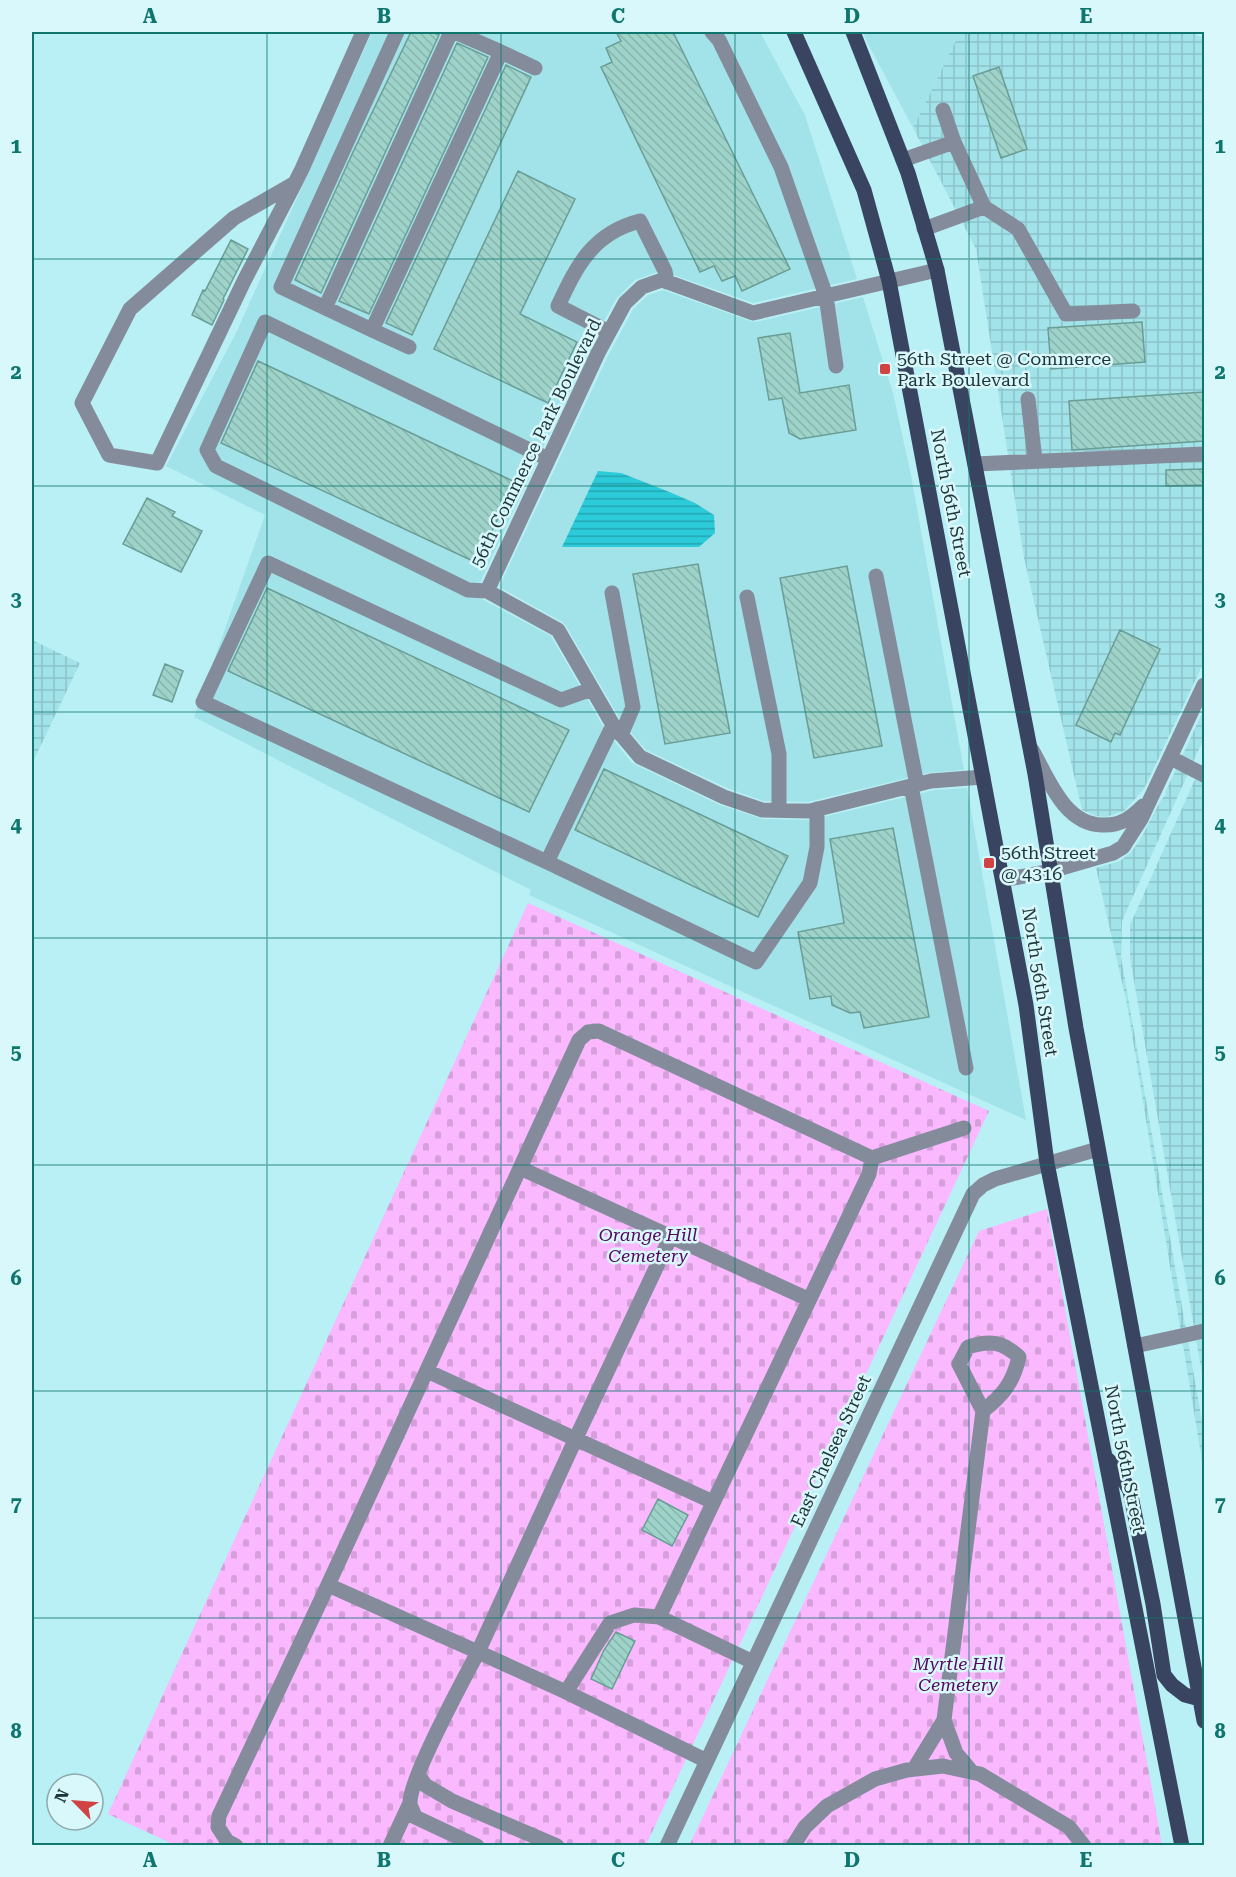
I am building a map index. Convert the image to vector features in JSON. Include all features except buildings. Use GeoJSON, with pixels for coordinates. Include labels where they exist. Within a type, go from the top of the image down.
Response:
{"type":"FeatureCollection","features":[{"type":"Feature","properties":{"kind":"main road","name":"North 56th Street"},"geometry":{"type":"LineString","coordinates":[[794,32],[864,190],[889,281],[1026,1005],[1047,1163],[1182,1845]]}},
{"type":"Feature","properties":{"kind":"main road","name":"North 56th Street"},"geometry":{"type":"LineString","coordinates":[[853,32],[903,160],[937,270],[1030,746],[1076,1029],[1202,1691],[1204,1721]]}},
{"type":"Feature","properties":{"kind":"main road"},"geometry":{"type":"LineString","coordinates":[[1105,1457],[1116,1467],[1130,1491],[1153,1604],[1164,1675],[1185,1695],[1202,1691]]}},
{"type":"Feature","properties":{"kind":"street"},"geometry":{"type":"LineString","coordinates":[[295,183],[234,218],[130,309],[82,403],[109,455],[157,463],[244,281],[295,183],[363,32]]}},
{"type":"Feature","properties":{"kind":"street"},"geometry":{"type":"LineString","coordinates":[[397,32],[281,287],[408,347]]}},
{"type":"Feature","properties":{"kind":"street"},"geometry":{"type":"LineString","coordinates":[[325,308],[453,32],[535,68]]}},
{"type":"Feature","properties":{"kind":"street"},"geometry":{"type":"LineString","coordinates":[[712,32],[781,167],[826,296],[836,366]]}},
{"type":"Feature","properties":{"kind":"street"},"geometry":{"type":"LineString","coordinates":[[372,330],[501,52]]}},
{"type":"Feature","properties":{"kind":"street"},"geometry":{"type":"LineString","coordinates":[[943,110],[954,142],[984,207],[1018,229],[1066,314],[1133,311]]}},
{"type":"Feature","properties":{"kind":"street"},"geometry":{"type":"LineString","coordinates":[[903,160],[954,142]]}},
{"type":"Feature","properties":{"kind":"street"},"geometry":{"type":"LineString","coordinates":[[924,229],[984,207]]}},
{"type":"Feature","properties":{"kind":"street"},"geometry":{"type":"LineString","coordinates":[[609,332],[558,306],[575,269],[592,247],[622,226],[640,220],[665,270],[667,282],[753,313],[937,270]]}},
{"type":"Feature","properties":{"kind":"street","name":"56th Commerce Park Boulevard"},"geometry":{"type":"LineString","coordinates":[[667,282],[662,280],[642,287],[625,303],[548,459],[487,591],[558,630],[616,730],[640,757],[724,797],[762,810],[817,809],[931,781],[984,777]]}},
{"type":"Feature","properties":{"kind":"street"},"geometry":{"type":"LineString","coordinates":[[487,591],[468,590],[216,466],[207,450],[265,322],[548,459]]}},
{"type":"Feature","properties":{"kind":"street"},"geometry":{"type":"LineString","coordinates":[[1028,399],[1035,460]]}},
{"type":"Feature","properties":{"kind":"street"},"geometry":{"type":"LineString","coordinates":[[975,464],[1204,454]]}},
{"type":"Feature","properties":{"kind":"street"},"geometry":{"type":"LineString","coordinates":[[592,689],[561,700],[268,563],[202,702],[756,962],[810,884],[817,847],[817,809]]}},
{"type":"Feature","properties":{"kind":"street"},"geometry":{"type":"LineString","coordinates":[[876,576],[966,1068]]}},
{"type":"Feature","properties":{"kind":"street"},"geometry":{"type":"LineString","coordinates":[[547,862],[616,730],[633,707],[612,592]]}},
{"type":"Feature","properties":{"kind":"street"},"geometry":{"type":"LineString","coordinates":[[747,597],[779,754],[779,810]]}},
{"type":"Feature","properties":{"kind":"street"},"geometry":{"type":"LineString","coordinates":[[1003,880],[1051,871],[1113,854],[1123,847],[1132,835],[1171,758],[1204,685]]}},
{"type":"Feature","properties":{"kind":"street"},"geometry":{"type":"LineString","coordinates":[[1030,746],[1055,792],[1073,814],[1083,821],[1108,826],[1121,823],[1137,812],[1153,794]]}},
{"type":"Feature","properties":{"kind":"street"},"geometry":{"type":"LineString","coordinates":[[1171,758],[1204,775]]}},
{"type":"Feature","properties":{"kind":"street"},"geometry":{"type":"LineString","coordinates":[[236,1845],[227,1841],[218,1827],[219,1816],[579,1040],[588,1032],[599,1031],[872,1158],[964,1128]]}},
{"type":"Feature","properties":{"kind":"street","name":"East Chelsea Street"},"geometry":{"type":"LineString","coordinates":[[667,1845],[973,1194],[983,1185],[995,1179],[1098,1149]]}},
{"type":"Feature","properties":{"kind":"street"},"geometry":{"type":"LineString","coordinates":[[659,1617],[869,1174],[872,1158]]}},
{"type":"Feature","properties":{"kind":"street"},"geometry":{"type":"LineString","coordinates":[[520,1168],[808,1299]]}},
{"type":"Feature","properties":{"kind":"street"},"geometry":{"type":"LineString","coordinates":[[390,1845],[410,1803],[418,1774],[452,1700],[478,1652],[671,1236]]}},
{"type":"Feature","properties":{"kind":"street"},"geometry":{"type":"LineString","coordinates":[[1135,1346],[1204,1331]]}},
{"type":"Feature","properties":{"kind":"street"},"geometry":{"type":"LineString","coordinates":[[914,1769],[944,1720],[983,1411],[959,1364],[968,1347],[986,1341],[1010,1349],[1018,1357],[1014,1376],[1000,1398],[983,1411]]}},
{"type":"Feature","properties":{"kind":"street"},"geometry":{"type":"LineString","coordinates":[[427,1371],[713,1502]]}},
{"type":"Feature","properties":{"kind":"street"},"geometry":{"type":"LineString","coordinates":[[328,1585],[566,1692],[706,1761]]}},
{"type":"Feature","properties":{"kind":"street"},"geometry":{"type":"LineString","coordinates":[[566,1692],[610,1623],[634,1615],[659,1617],[753,1662]]}},
{"type":"Feature","properties":{"kind":"street"},"geometry":{"type":"LineString","coordinates":[[944,1720],[956,1753],[972,1772]]}},
{"type":"Feature","properties":{"kind":"street"},"geometry":{"type":"LineString","coordinates":[[793,1845],[805,1827],[827,1806],[875,1779],[914,1769],[943,1766],[980,1774],[1069,1827],[1084,1845]]}},
{"type":"Feature","properties":{"kind":"street"},"geometry":{"type":"LineString","coordinates":[[418,1774],[425,1785],[452,1801],[557,1845]]}},
{"type":"Feature","properties":{"kind":"street"},"geometry":{"type":"LineString","coordinates":[[1168,1777],[1178,1845]]}},
{"type":"Feature","properties":{"kind":"street"},"geometry":{"type":"LineString","coordinates":[[410,1803],[415,1817],[477,1845]]}},
{"type":"Feature","properties":{"kind":"shaded area"},"geometry":{"type":"Polygon","coordinates":[[[372,32],[760,32],[805,115],[857,279],[753,303],[665,272],[658,272],[635,280],[616,299],[589,349],[478,587],[482,599],[551,636],[604,728],[632,763],[720,805],[763,819],[811,820],[934,790],[967,788],[1026,1120],[529,895],[531,890],[194,717],[265,515],[166,466],[235,335],[372,32]]]}},
{"type":"Feature","properties":{"kind":"shaded area"},"geometry":{"type":"Polygon","coordinates":[[[863,32],[960,32],[913,128],[867,42],[863,32]]]}},
{"type":"Feature","properties":{"kind":"shaded area"},"geometry":{"type":"Polygon","coordinates":[[[960,32],[1190,32],[1204,38],[1204,662],[1144,789],[1124,811],[1106,817],[1096,816],[1082,810],[1024,558],[976,249],[913,128],[960,32]]]}},
{"type":"Feature","properties":{"kind":"shaded area"},"geometry":{"type":"Polygon","coordinates":[[[663,290],[756,322],[863,297],[893,393],[911,475],[964,770],[928,773],[808,802],[763,801],[727,788],[646,750],[621,721],[566,626],[499,587],[607,358],[633,309],[648,295],[663,290]]]}},
{"type":"Feature","properties":{"kind":"shaded area"},"geometry":{"type":"Polygon","coordinates":[[[32,640],[80,663],[32,764],[32,640]]]}},
{"type":"Feature","properties":{"kind":"shaded area"},"geometry":{"type":"Polygon","coordinates":[[[1204,709],[1204,738],[1122,921],[1121,957],[1204,1433],[1204,1473],[1127,1004],[1096,868],[1120,861],[1140,840],[1166,794],[1204,709]]]}},
{"type":"Feature","properties":{"kind":"shaded area"},"geometry":{"type":"Polygon","coordinates":[[[1204,759],[1204,1385],[1130,958],[1130,925],[1204,759]]]}},
{"type":"Feature","properties":{"kind":"green space","name":"Orange Hill Cemetery"},"geometry":{"type":"Polygon","coordinates":[[[528,903],[989,1111],[646,1845],[175,1845],[108,1814],[528,903]]]}},
{"type":"Feature","properties":{"kind":"green space","name":"Myrtle Hill Cemetery"},"geometry":{"type":"Polygon","coordinates":[[[1047,1209],[1162,1845],[689,1846],[979,1231],[1047,1209]]]}},
{"type":"Feature","properties":{"kind":"water"},"geometry":{"type":"Polygon","coordinates":[[[598,471],[621,473],[695,503],[714,515],[715,533],[699,547],[562,547],[598,471]]]}},
{"type":"Feature","properties":{"kind":"place","name":"56th Street @ Commerce Park Boulevard"},"geometry":{"type":"Point","coordinates":[885,369]}},
{"type":"Feature","properties":{"kind":"place","name":"56th Street @ 4316"},"geometry":{"type":"Point","coordinates":[989,863]}}]}
